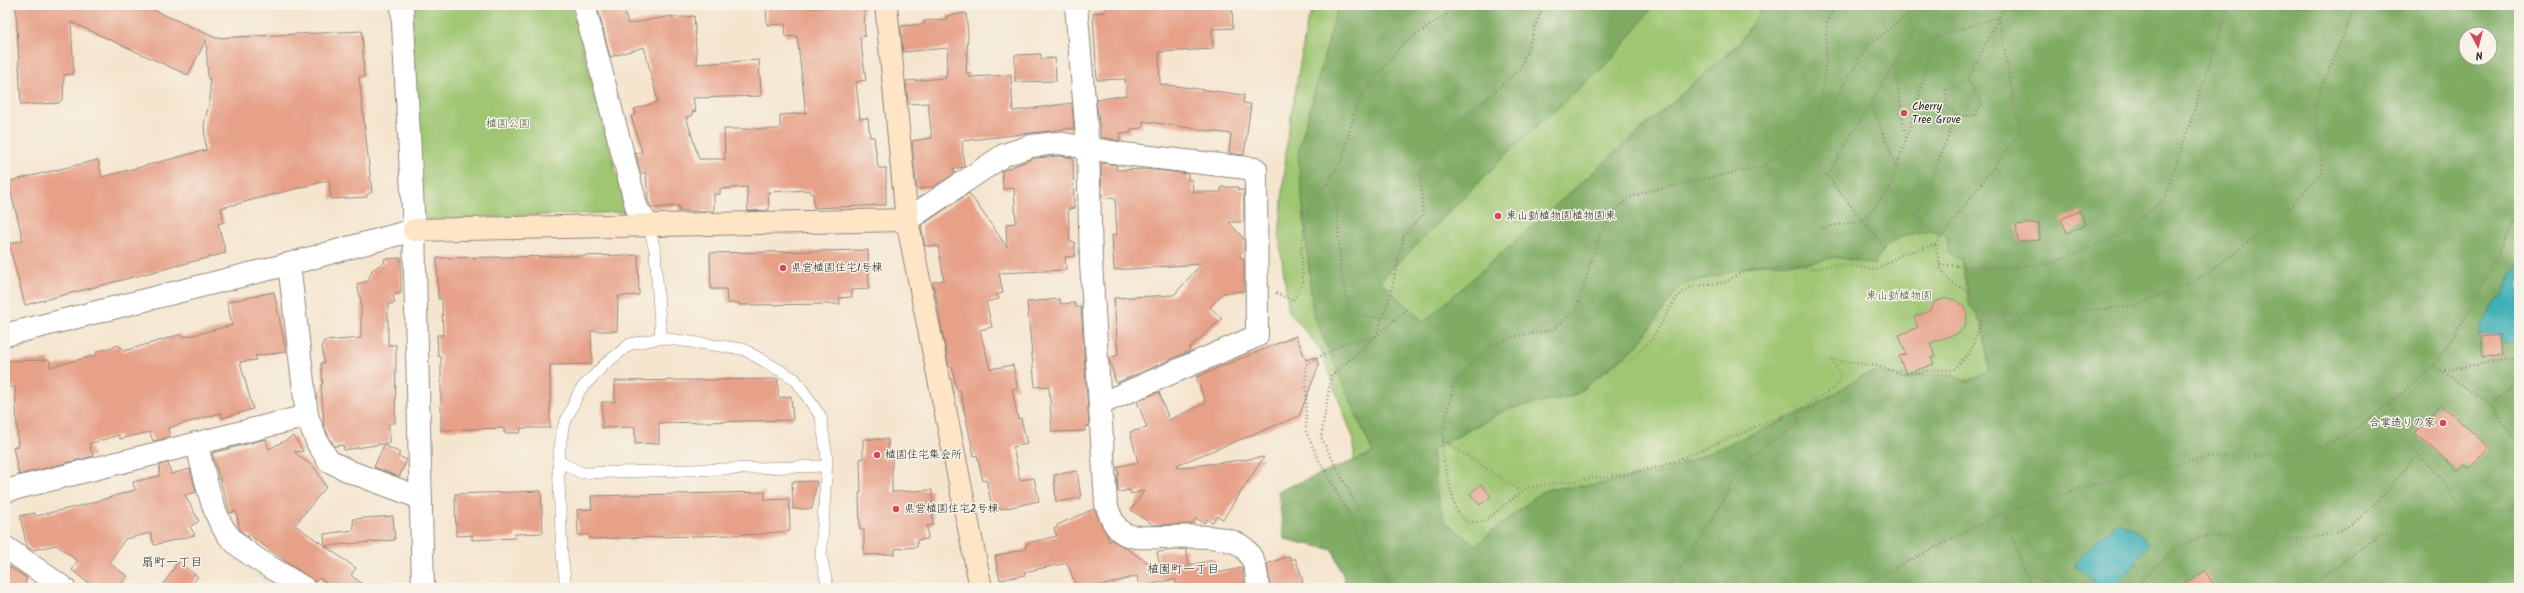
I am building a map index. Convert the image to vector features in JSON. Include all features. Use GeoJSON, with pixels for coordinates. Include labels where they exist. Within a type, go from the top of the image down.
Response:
{"type":"FeatureCollection","features":[{"type":"Feature","properties":{"kind":"street"},"geometry":{"type":"LineString","coordinates":[[402,5],[414,230],[423,588]]}},
{"type":"Feature","properties":{"kind":"street"},"geometry":{"type":"LineString","coordinates":[[584,5],[637,209],[648,224]]}},
{"type":"Feature","properties":{"kind":"street"},"geometry":{"type":"LineString","coordinates":[[886,5],[907,220],[981,588]]}},
{"type":"Feature","properties":{"kind":"street"},"geometry":{"type":"LineString","coordinates":[[1076,5],[1088,148],[1091,263],[1106,504],[1113,522],[1125,534],[1146,538],[1195,536],[1230,540],[1246,550],[1256,568],[1258,588]]}},
{"type":"Feature","properties":{"kind":"street"},"geometry":{"type":"LineString","coordinates":[[5,335],[289,264],[414,230],[648,224],[907,220],[1004,155],[1032,146],[1058,143],[1256,169],[1256,336],[1100,404]]}},
{"type":"Feature","properties":{"kind":"street"},"geometry":{"type":"LineString","coordinates":[[289,264],[307,416],[318,444],[329,461],[377,484],[421,498]]}},
{"type":"Feature","properties":{"kind":"street"},"geometry":{"type":"LineString","coordinates":[[5,492],[196,442],[307,416]]}},
{"type":"Feature","properties":{"kind":"street"},"geometry":{"type":"LineString","coordinates":[[196,442],[218,516],[228,535],[246,550],[304,588]]}},
{"type":"Feature","properties":{"kind":"street"},"geometry":{"type":"LineString","coordinates":[[5,547],[64,588]]}},
{"type":"Feature","properties":{"kind":"lane"},"geometry":{"type":"LineString","coordinates":[[648,224],[655,250],[661,338]]}},
{"type":"Feature","properties":{"kind":"lane"},"geometry":{"type":"LineString","coordinates":[[566,588],[562,554],[558,461],[563,427],[580,390],[604,365],[630,344],[661,338],[744,349],[795,379],[821,417],[826,466],[821,556],[828,588]]}},
{"type":"Feature","properties":{"kind":"lane"},"geometry":{"type":"LineString","coordinates":[[558,461],[582,473],[826,466]]}},
{"type":"Feature","properties":{"kind":"path"},"geometry":{"type":"LineString","coordinates":[[1274,292],[1293,300],[1303,283],[1301,249],[1310,204],[1328,183],[1343,158],[1357,102],[1404,42],[1446,15],[1448,5]]}},
{"type":"Feature","properties":{"kind":"path"},"geometry":{"type":"LineString","coordinates":[[1376,337],[1389,301],[1404,235],[1423,215],[1420,172],[1461,121],[1520,69],[1543,5]]}},
{"type":"Feature","properties":{"kind":"path"},"geometry":{"type":"LineString","coordinates":[[1836,5],[1827,23],[1825,74],[1818,114],[1798,140],[1763,166],[1645,192],[1628,198],[1613,213],[1600,233],[1576,310],[1552,330],[1512,338],[1492,346],[1474,360],[1454,384],[1444,424],[1442,454],[1456,510],[1467,522],[1483,522],[1528,487],[1612,476],[1661,467],[1797,409],[1834,388],[1839,381],[1840,373],[1832,360],[1877,366],[1905,375],[1931,370],[1953,370],[1970,352],[1984,314]]}},
{"type":"Feature","properties":{"kind":"path"},"geometry":{"type":"LineString","coordinates":[[1804,148],[1868,46],[1919,5]]}},
{"type":"Feature","properties":{"kind":"path"},"geometry":{"type":"LineString","coordinates":[[1827,176],[1929,5]]}},
{"type":"Feature","properties":{"kind":"path"},"geometry":{"type":"LineString","coordinates":[[1968,80],[1982,104],[1974,116],[1958,115],[1947,107],[1946,90],[1968,80],[2005,5]]}},
{"type":"Feature","properties":{"kind":"path"},"geometry":{"type":"LineString","coordinates":[[1940,265],[2008,268],[2053,263],[2122,234],[2165,198],[2229,5]]}},
{"type":"Feature","properties":{"kind":"path"},"geometry":{"type":"LineString","coordinates":[[1984,314],[2042,314],[2134,306],[2201,278],[2279,219],[2324,172],[2315,103],[2356,5]]}},
{"type":"Feature","properties":{"kind":"path"},"geometry":{"type":"LineString","coordinates":[[1820,228],[1864,221],[1889,189],[1906,139],[1934,38],[1998,17]]}},
{"type":"Feature","properties":{"kind":"path"},"geometry":{"type":"LineString","coordinates":[[1629,362],[1652,339],[1676,299],[1684,291],[1694,286],[1724,283],[1738,274],[1755,269],[1810,269],[1843,264],[1876,270],[1902,254],[1935,245],[2020,132],[1998,17]]}},
{"type":"Feature","properties":{"kind":"path"},"geometry":{"type":"LineString","coordinates":[[1894,64],[1906,139]]}},
{"type":"Feature","properties":{"kind":"path"},"geometry":{"type":"LineString","coordinates":[[1871,103],[1896,168]]}},
{"type":"Feature","properties":{"kind":"path"},"geometry":{"type":"LineString","coordinates":[[1916,216],[1958,115]]}},
{"type":"Feature","properties":{"kind":"path"},"geometry":{"type":"LineString","coordinates":[[1798,140],[1884,247]]}},
{"type":"Feature","properties":{"kind":"path"},"geometry":{"type":"LineString","coordinates":[[1328,183],[1336,198],[1341,272],[1350,314],[1381,318]]}},
{"type":"Feature","properties":{"kind":"path"},"geometry":{"type":"LineString","coordinates":[[1889,189],[1930,230]]}},
{"type":"Feature","properties":{"kind":"path"},"geometry":{"type":"LineString","coordinates":[[1856,588],[2004,512],[2095,484],[2207,457],[2283,455],[2318,448],[2349,433],[2382,410],[2434,366],[2466,318],[2519,214]]}},
{"type":"Feature","properties":{"kind":"path"},"geometry":{"type":"LineString","coordinates":[[1935,245],[1940,265],[1950,282],[1970,292],[1984,314]]}},
{"type":"Feature","properties":{"kind":"path"},"geometry":{"type":"LineString","coordinates":[[1390,588],[1368,528],[1321,437],[1331,376],[1409,307]]}},
{"type":"Feature","properties":{"kind":"path"},"geometry":{"type":"LineString","coordinates":[[1376,337],[1345,343],[1306,364],[1306,432],[1350,518],[1377,588]]}},
{"type":"Feature","properties":{"kind":"path"},"geometry":{"type":"LineString","coordinates":[[2440,371],[2502,360],[2519,360]]}},
{"type":"Feature","properties":{"kind":"path"},"geometry":{"type":"LineString","coordinates":[[2434,366],[2490,404],[2519,444]]}},
{"type":"Feature","properties":{"kind":"path"},"geometry":{"type":"LineString","coordinates":[[2490,404],[2519,381]]}},
{"type":"Feature","properties":{"kind":"path"},"geometry":{"type":"LineString","coordinates":[[1667,588],[1710,525],[1742,466],[1769,443],[1796,426],[1799,418],[1797,409]]}},
{"type":"Feature","properties":{"kind":"path"},"geometry":{"type":"LineString","coordinates":[[2382,410],[2418,454],[2445,482],[2458,506],[2471,515],[2519,510]]}},
{"type":"Feature","properties":{"kind":"path"},"geometry":{"type":"LineString","coordinates":[[1443,440],[1522,492]]}},
{"type":"Feature","properties":{"kind":"path"},"geometry":{"type":"LineString","coordinates":[[2131,588],[2176,548],[2194,540],[2212,537],[2313,538],[2338,531],[2358,519],[2418,454]]}},
{"type":"Feature","properties":{"kind":"path"},"geometry":{"type":"LineString","coordinates":[[2004,512],[2024,571],[2033,588]]}},
{"type":"Feature","properties":{"kind":"path"},"geometry":{"type":"LineString","coordinates":[[2308,588],[2380,534],[2419,540],[2438,534],[2455,545],[2493,588]]}},
{"type":"Feature","properties":{"kind":"path"},"geometry":{"type":"LineString","coordinates":[[2024,571],[2056,588]]}},
{"type":"Feature","properties":{"kind":"green space","name":"植園公園"},"geometry":{"type":"Polygon","coordinates":[[[410,5],[571,5],[627,212],[425,220],[420,214],[410,5]]]}},
{"type":"Feature","properties":{"kind":"green space","name":"東山動植物園"},"geometry":{"type":"Polygon","coordinates":[[[1316,5],[2519,5],[2519,588],[1383,588],[1354,510],[1354,440],[1320,349],[1289,312],[1279,238],[1287,140],[1307,22],[1316,5]]]}},
{"type":"Feature","properties":{"kind":"green space","name":"東山動植物園"},"geometry":{"type":"Polygon","coordinates":[[[1338,5],[1654,5],[1613,58],[1512,149],[1380,281],[1424,322],[1738,44],[1765,5],[2519,5],[2519,588],[1348,588],[1333,550],[1284,539],[1278,491],[1373,453],[1313,314],[1298,153],[1338,5]],[[1930,230],[1903,237],[1890,243],[1879,256],[1874,265],[1836,257],[1809,263],[1760,264],[1681,285],[1637,346],[1574,396],[1508,409],[1432,450],[1438,500],[1446,523],[1476,545],[1540,493],[1550,489],[1600,484],[1664,472],[1808,410],[1863,375],[1877,372],[1905,376],[1934,374],[1953,375],[1965,381],[1976,378],[1989,370],[1984,334],[1978,316],[1970,306],[1961,259],[1953,256],[1949,251],[1947,236],[1930,230]]]}},
{"type":"Feature","properties":{"kind":"water"},"geometry":{"type":"Polygon","coordinates":[[[2519,266],[2519,339],[2504,342],[2499,335],[2479,337],[2483,320],[2504,293],[2507,281],[2512,272],[2519,266]]]}},
{"type":"Feature","properties":{"kind":"water"},"geometry":{"type":"Polygon","coordinates":[[[2117,523],[2136,529],[2149,545],[2118,583],[2111,588],[2100,587],[2077,567],[2076,563],[2087,549],[2117,523]]]}},
{"type":"Feature","properties":{"kind":"building"},"geometry":{"type":"Polygon","coordinates":[[[16,5],[142,5],[216,38],[362,31],[364,77],[359,77],[372,192],[366,195],[367,197],[331,199],[329,180],[221,208],[224,222],[218,224],[226,253],[25,305],[9,244],[23,240],[9,185],[10,181],[98,160],[102,177],[206,150],[204,125],[210,100],[210,79],[208,79],[206,40],[188,75],[71,22],[74,74],[64,75],[63,98],[59,103],[21,105],[16,5]]]}},
{"type":"Feature","properties":{"kind":"building"},"geometry":{"type":"Polygon","coordinates":[[[597,5],[623,5],[628,24],[672,16],[672,18],[694,16],[697,64],[759,60],[761,96],[693,98],[696,111],[692,112],[693,115],[686,117],[699,159],[725,159],[724,129],[780,129],[780,115],[806,113],[797,36],[786,37],[785,24],[767,25],[766,5],[809,5],[809,8],[864,5],[865,36],[860,37],[866,80],[856,82],[860,119],[868,118],[870,137],[874,137],[878,168],[886,168],[886,205],[814,208],[813,193],[810,193],[810,190],[768,192],[769,210],[748,211],[747,187],[720,189],[720,194],[714,194],[714,211],[679,211],[679,206],[652,208],[648,201],[646,172],[641,174],[636,154],[642,152],[631,116],[636,114],[634,109],[658,102],[644,47],[610,57],[597,5]]]}},
{"type":"Feature","properties":{"kind":"building"},"geometry":{"type":"Polygon","coordinates":[[[1105,5],[1232,5],[1233,28],[1212,29],[1213,49],[1159,52],[1160,84],[1244,95],[1243,103],[1251,104],[1244,155],[1229,153],[1231,134],[1143,121],[1143,128],[1131,129],[1131,133],[1120,133],[1120,141],[1101,137],[1096,100],[1127,95],[1125,79],[1097,80],[1093,13],[1105,12],[1105,5]]]}},
{"type":"Feature","properties":{"kind":"building"},"geometry":{"type":"Polygon","coordinates":[[[966,13],[968,34],[966,73],[970,73],[969,77],[1011,75],[1013,111],[1072,103],[1074,128],[962,141],[964,167],[953,169],[955,173],[933,187],[917,189],[912,141],[932,138],[928,103],[908,104],[906,81],[946,78],[948,48],[903,52],[901,26],[924,24],[924,21],[947,19],[946,16],[966,13]]]}},
{"type":"Feature","properties":{"kind":"building"},"geometry":{"type":"Polygon","coordinates":[[[1041,54],[1041,59],[1055,58],[1056,81],[1015,82],[1015,55],[1041,54]]]}},
{"type":"Feature","properties":{"kind":"building"},"geometry":{"type":"Polygon","coordinates":[[[1061,156],[1073,158],[1074,208],[1068,209],[1070,242],[1075,242],[1075,256],[1065,257],[1066,270],[999,273],[1003,293],[997,294],[999,299],[986,302],[992,327],[980,330],[990,369],[1013,365],[1018,389],[1012,389],[1018,419],[1021,418],[1027,444],[1013,447],[1020,480],[1034,478],[1039,501],[993,511],[986,480],[983,481],[977,455],[974,456],[960,390],[957,391],[952,367],[949,367],[933,282],[944,280],[938,246],[925,246],[921,226],[969,193],[1007,247],[1006,224],[1016,223],[1014,188],[1003,189],[1002,171],[1034,158],[1061,156]]]}},
{"type":"Feature","properties":{"kind":"building"},"geometry":{"type":"Polygon","coordinates":[[[1101,163],[1117,165],[1116,170],[1146,169],[1188,174],[1188,180],[1192,180],[1193,192],[1221,192],[1221,187],[1238,187],[1238,190],[1244,190],[1244,222],[1229,222],[1244,239],[1244,250],[1239,255],[1244,260],[1244,291],[1223,293],[1210,307],[1222,319],[1189,348],[1190,351],[1116,383],[1109,358],[1118,355],[1114,298],[1174,295],[1201,264],[1114,270],[1112,235],[1117,234],[1115,197],[1102,198],[1101,163]]]}},
{"type":"Feature","properties":{"kind":"building"},"geometry":{"type":"Polygon","coordinates":[[[2080,211],[2086,225],[2067,233],[2061,219],[2080,211]]]}},
{"type":"Feature","properties":{"kind":"building"},"geometry":{"type":"Polygon","coordinates":[[[2039,223],[2040,240],[2018,242],[2016,225],[2039,223]]]}},
{"type":"Feature","properties":{"kind":"building","name":"県営植園住宅1号棟"},"geometry":{"type":"Polygon","coordinates":[[[868,250],[869,289],[851,290],[852,297],[839,298],[840,304],[739,305],[739,303],[727,303],[726,289],[711,289],[710,253],[868,250]]]}},
{"type":"Feature","properties":{"kind":"building"},"geometry":{"type":"Polygon","coordinates":[[[638,255],[639,295],[618,296],[617,331],[591,331],[592,364],[550,365],[550,428],[521,428],[520,433],[504,433],[504,428],[441,430],[441,356],[438,356],[437,335],[443,335],[442,299],[438,299],[437,258],[638,255]]]}},
{"type":"Feature","properties":{"kind":"building"},"geometry":{"type":"Polygon","coordinates":[[[401,258],[401,293],[393,295],[395,303],[388,304],[388,345],[396,345],[395,423],[389,423],[389,443],[344,450],[343,445],[334,446],[324,426],[321,384],[323,384],[321,363],[324,363],[322,345],[324,341],[361,338],[361,301],[357,284],[368,281],[372,270],[385,262],[384,259],[401,258]]]}},
{"type":"Feature","properties":{"kind":"building"},"geometry":{"type":"Polygon","coordinates":[[[274,292],[286,352],[255,356],[256,360],[240,362],[253,409],[222,418],[221,413],[168,428],[170,437],[153,441],[150,432],[120,439],[119,435],[89,444],[93,456],[19,475],[13,447],[18,446],[15,387],[7,387],[6,361],[50,360],[50,367],[97,355],[96,352],[119,345],[124,351],[182,334],[182,337],[194,335],[232,325],[227,302],[274,292]]]}},
{"type":"Feature","properties":{"kind":"building"},"geometry":{"type":"Polygon","coordinates":[[[1946,298],[1956,300],[1963,306],[1967,313],[1966,325],[1959,333],[1930,343],[1935,357],[1931,358],[1934,364],[1906,374],[1899,356],[1906,354],[1899,335],[1918,327],[1914,317],[1929,311],[1935,302],[1946,298]]]}},
{"type":"Feature","properties":{"kind":"building"},"geometry":{"type":"Polygon","coordinates":[[[1060,299],[1061,304],[1075,303],[1075,307],[1081,307],[1089,426],[1085,426],[1085,431],[1052,432],[1049,386],[1035,387],[1027,302],[1060,299]]]}},
{"type":"Feature","properties":{"kind":"building"},"geometry":{"type":"Polygon","coordinates":[[[2499,335],[2501,356],[2483,357],[2481,337],[2499,335]]]}},
{"type":"Feature","properties":{"kind":"building"},"geometry":{"type":"Polygon","coordinates":[[[1296,336],[1306,360],[1315,357],[1319,365],[1299,416],[1177,465],[1178,468],[1264,457],[1223,519],[1217,516],[1212,523],[1207,519],[1204,523],[1196,518],[1192,524],[1153,525],[1131,510],[1144,491],[1131,494],[1130,490],[1118,492],[1117,475],[1119,475],[1117,467],[1138,462],[1130,432],[1147,428],[1137,401],[1159,392],[1169,420],[1206,403],[1196,377],[1296,336]]]}},
{"type":"Feature","properties":{"kind":"building"},"geometry":{"type":"Polygon","coordinates":[[[778,379],[778,398],[791,396],[793,420],[659,423],[659,443],[635,444],[635,427],[602,428],[602,402],[615,402],[615,381],[778,379]]]}},
{"type":"Feature","properties":{"kind":"building","name":"合掌造りの家"},"geometry":{"type":"Polygon","coordinates":[[[2441,405],[2489,447],[2470,468],[2464,464],[2458,471],[2415,433],[2441,405]]]}},
{"type":"Feature","properties":{"kind":"building"},"geometry":{"type":"Polygon","coordinates":[[[294,436],[303,451],[294,452],[316,469],[326,487],[295,525],[356,568],[351,575],[367,588],[334,588],[319,578],[315,582],[249,535],[248,537],[240,530],[236,511],[230,513],[212,453],[266,439],[269,449],[294,436]]]}},
{"type":"Feature","properties":{"kind":"building"},"geometry":{"type":"Polygon","coordinates":[[[863,439],[888,439],[888,452],[892,451],[892,492],[932,490],[933,525],[927,526],[928,539],[917,540],[917,547],[895,549],[895,554],[864,555],[864,530],[860,530],[859,493],[861,493],[860,459],[863,458],[863,439]]]}},
{"type":"Feature","properties":{"kind":"building"},"geometry":{"type":"Polygon","coordinates":[[[384,445],[400,453],[398,456],[407,460],[399,477],[374,467],[384,445]]]}},
{"type":"Feature","properties":{"kind":"building"},"geometry":{"type":"Polygon","coordinates":[[[168,463],[171,474],[190,469],[196,492],[185,495],[199,521],[190,527],[195,535],[154,545],[151,533],[125,539],[109,563],[127,576],[118,588],[94,588],[72,570],[78,561],[56,545],[32,550],[27,547],[20,516],[35,513],[36,516],[84,505],[135,490],[133,482],[159,476],[160,465],[168,463]]]}},
{"type":"Feature","properties":{"kind":"building"},"geometry":{"type":"Polygon","coordinates":[[[1077,471],[1081,498],[1056,502],[1054,475],[1077,471]]]}},
{"type":"Feature","properties":{"kind":"building"},"geometry":{"type":"Polygon","coordinates":[[[817,481],[812,509],[793,509],[792,482],[817,481]]]}},
{"type":"Feature","properties":{"kind":"building"},"geometry":{"type":"Polygon","coordinates":[[[1481,484],[1491,496],[1480,505],[1470,494],[1481,484]]]}},
{"type":"Feature","properties":{"kind":"building"},"geometry":{"type":"Polygon","coordinates":[[[541,491],[543,533],[515,534],[515,538],[472,540],[472,535],[456,536],[455,494],[541,491]]]}},
{"type":"Feature","properties":{"kind":"building"},"geometry":{"type":"Polygon","coordinates":[[[765,492],[765,500],[789,499],[790,531],[766,534],[589,539],[589,535],[578,535],[577,510],[592,509],[591,496],[765,492]]]}},
{"type":"Feature","properties":{"kind":"building"},"geometry":{"type":"Polygon","coordinates":[[[1094,509],[1110,542],[1112,540],[1126,548],[1161,572],[1157,552],[1186,549],[1189,565],[1214,560],[1217,573],[1242,568],[1245,588],[1177,588],[1175,579],[1139,587],[1137,576],[1093,588],[1077,588],[1067,563],[1024,572],[1025,575],[1000,580],[995,556],[1025,549],[1027,543],[1057,536],[1054,529],[1057,528],[1057,525],[1094,509]]]}},
{"type":"Feature","properties":{"kind":"building"},"geometry":{"type":"Polygon","coordinates":[[[393,516],[395,540],[325,546],[324,534],[354,530],[353,519],[393,516]]]}},
{"type":"Feature","properties":{"kind":"building"},"geometry":{"type":"Polygon","coordinates":[[[1289,556],[1291,560],[1295,558],[1302,577],[1303,588],[1270,588],[1267,564],[1289,556]]]}},
{"type":"Feature","properties":{"kind":"building"},"geometry":{"type":"Polygon","coordinates":[[[178,562],[198,577],[189,588],[161,588],[178,562]]]}},
{"type":"Feature","properties":{"kind":"building"},"geometry":{"type":"Polygon","coordinates":[[[5,564],[27,578],[24,588],[5,588],[5,564]]]}},
{"type":"Feature","properties":{"kind":"building"},"geometry":{"type":"Polygon","coordinates":[[[2205,571],[2216,588],[2177,588],[2205,571]]]}},
{"type":"Feature","properties":{"kind":"place","name":"Cherry Tree Grove"},"geometry":{"type":"Point","coordinates":[1904,113]}},
{"type":"Feature","properties":{"kind":"place","name":"東山動植物園植物園東"},"geometry":{"type":"Point","coordinates":[1498,216]}},
{"type":"Feature","properties":{"kind":"place","name":"県営植園住宅1号棟"},"geometry":{"type":"Point","coordinates":[783,268]}},
{"type":"Feature","properties":{"kind":"place","name":"合掌造りの家"},"geometry":{"type":"Point","coordinates":[2443,423]}},
{"type":"Feature","properties":{"kind":"place","name":"植園住宅集会所"},"geometry":{"type":"Point","coordinates":[877,455]}},
{"type":"Feature","properties":{"kind":"place","name":"県営植園住宅2号棟"},"geometry":{"type":"Point","coordinates":[896,509]}},
{"type":"Feature","properties":{"kind":"district","name":"扇町一丁目"},"geometry":{"type":"Point","coordinates":[172,562]}},
{"type":"Feature","properties":{"kind":"district","name":"植園町一丁目"},"geometry":{"type":"Point","coordinates":[1183,569]}}]}
